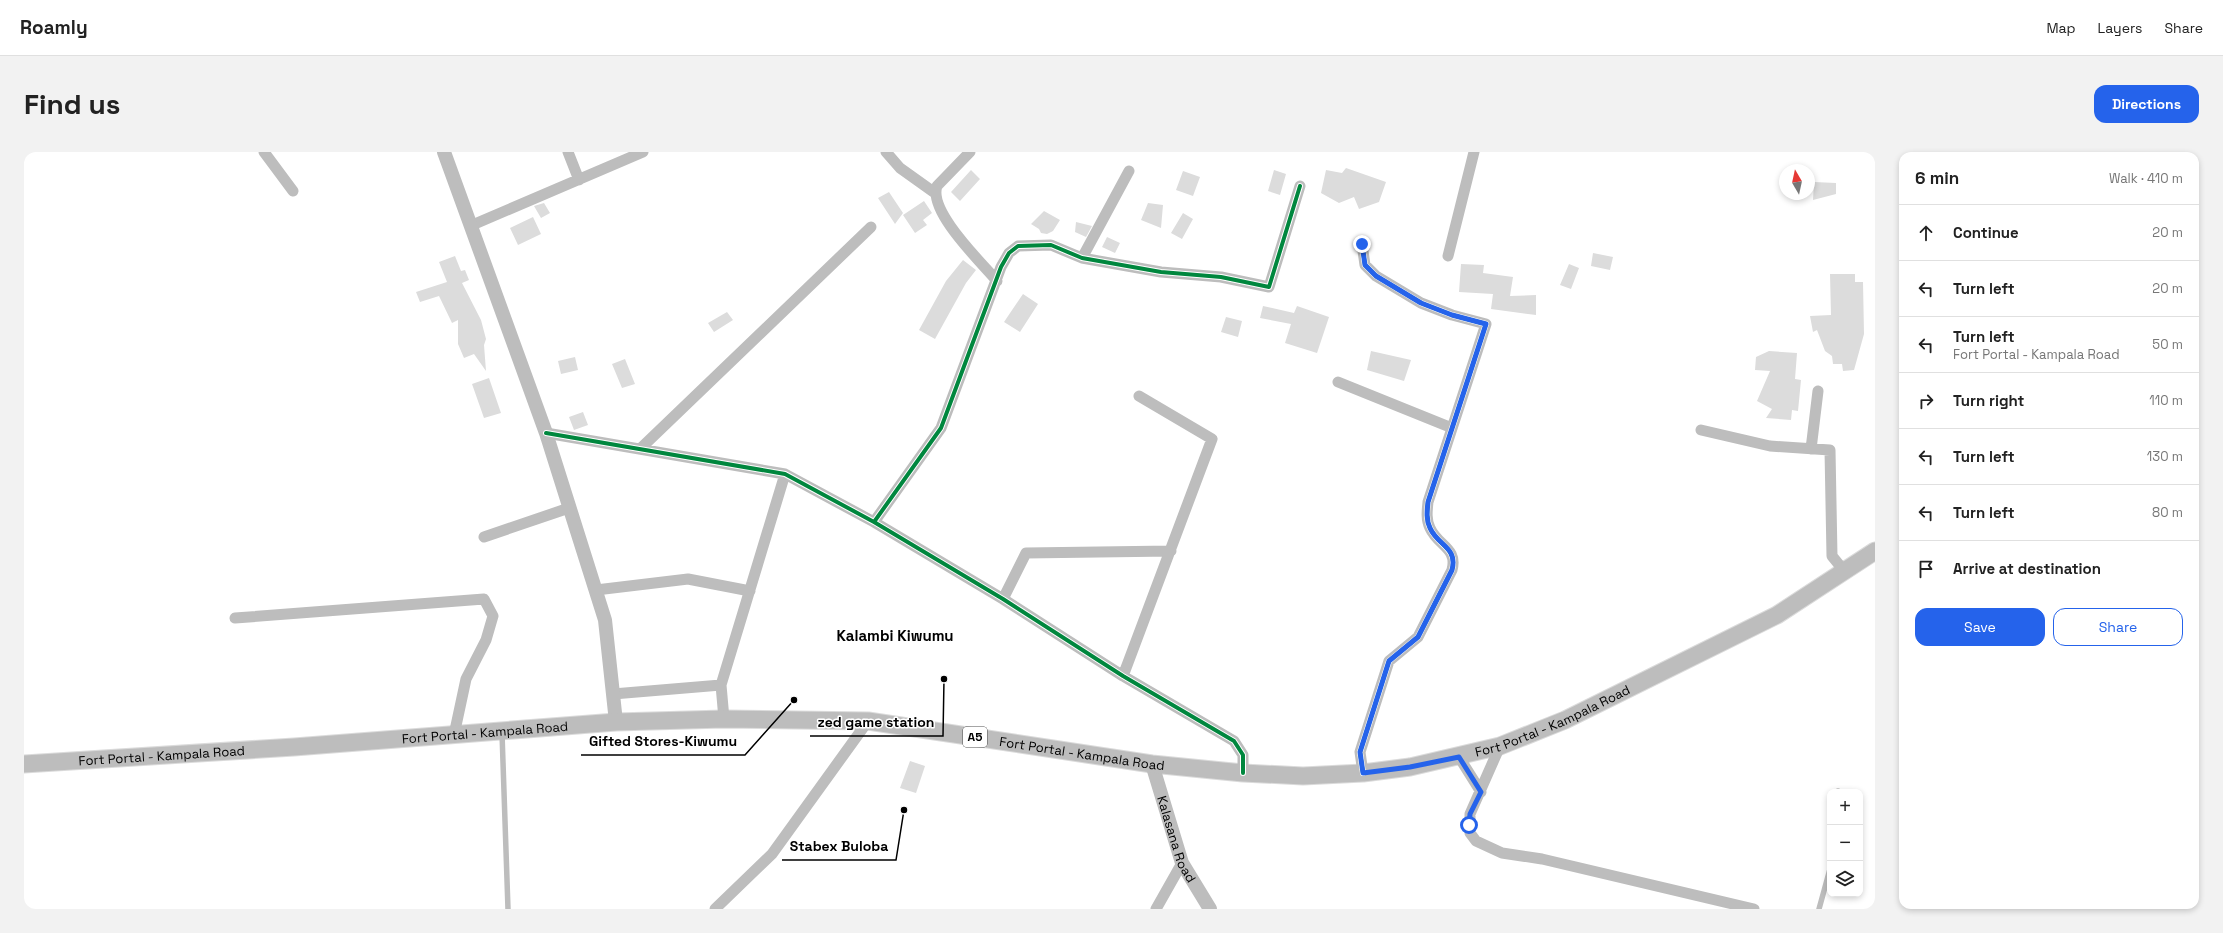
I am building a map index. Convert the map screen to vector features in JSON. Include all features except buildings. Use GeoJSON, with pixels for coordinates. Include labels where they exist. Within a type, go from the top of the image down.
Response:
{"type":"FeatureCollection","features":[{"type":"Feature","properties":{"kind":"main road","name":"Fort Portal - Kampala Road"},"geometry":{"type":"LineString","coordinates":[[24,764],[454,735],[616,722],[724,719],[868,721],[1152,764],[1243,773],[1303,776],[1363,773],[1410,767],[1459,757],[1500,746],[1565,720],[1653,678],[1777,615],[1875,551]]}},
{"type":"Feature","properties":{"kind":"street"},"geometry":{"type":"LineString","coordinates":[[264,152],[293,191]]}},
{"type":"Feature","properties":{"kind":"street"},"geometry":{"type":"LineString","coordinates":[[444,152],[546,433],[596,590],[605,620],[616,722]]}},
{"type":"Feature","properties":{"kind":"street"},"geometry":{"type":"LineString","coordinates":[[568,152],[579,180]]}},
{"type":"Feature","properties":{"kind":"street"},"geometry":{"type":"LineString","coordinates":[[470,226],[643,152]]}},
{"type":"Feature","properties":{"kind":"street"},"geometry":{"type":"LineString","coordinates":[[886,152],[900,168],[935,193]]}},
{"type":"Feature","properties":{"kind":"street"},"geometry":{"type":"LineString","coordinates":[[970,152],[937,186],[935,193],[942,214],[997,280]]}},
{"type":"Feature","properties":{"kind":"street"},"geometry":{"type":"LineString","coordinates":[[1448,256],[1474,152]]}},
{"type":"Feature","properties":{"kind":"street"},"geometry":{"type":"LineString","coordinates":[[1082,258],[1129,171]]}},
{"type":"Feature","properties":{"kind":"street"},"geometry":{"type":"LineString","coordinates":[[874,522],[942,428],[997,280],[1009,253],[1018,246],[1030,244],[1051,245],[1082,258],[1161,272],[1221,277],[1269,287],[1300,186]]}},
{"type":"Feature","properties":{"kind":"street"},"geometry":{"type":"LineString","coordinates":[[640,449],[871,227]]}},
{"type":"Feature","properties":{"kind":"street"},"geometry":{"type":"LineString","coordinates":[[1362,244],[1365,265],[1376,276],[1421,303],[1452,315],[1486,324],[1428,502],[1427,515],[1433,534],[1453,555],[1454,561],[1452,570],[1418,637],[1389,661],[1360,752],[1363,773]]}},
{"type":"Feature","properties":{"kind":"street"},"geometry":{"type":"LineString","coordinates":[[1338,382],[1452,428]]}},
{"type":"Feature","properties":{"kind":"street"},"geometry":{"type":"LineString","coordinates":[[1811,448],[1818,391]]}},
{"type":"Feature","properties":{"kind":"street"},"geometry":{"type":"LineString","coordinates":[[1123,676],[1212,440],[1139,396]]}},
{"type":"Feature","properties":{"kind":"street"},"geometry":{"type":"LineString","coordinates":[[1701,430],[1770,446],[1830,450],[1832,556],[1845,572]]}},
{"type":"Feature","properties":{"kind":"street"},"geometry":{"type":"LineString","coordinates":[[546,433],[786,474],[874,522],[1003,599],[1123,676],[1234,741],[1243,755],[1243,773]]}},
{"type":"Feature","properties":{"kind":"street"},"geometry":{"type":"LineString","coordinates":[[724,719],[722,685],[786,474]]}},
{"type":"Feature","properties":{"kind":"street"},"geometry":{"type":"LineString","coordinates":[[484,537],[569,508]]}},
{"type":"Feature","properties":{"kind":"street"},"geometry":{"type":"LineString","coordinates":[[1003,599],[1026,554],[1171,551]]}},
{"type":"Feature","properties":{"kind":"street"},"geometry":{"type":"LineString","coordinates":[[596,590],[688,579],[750,591]]}},
{"type":"Feature","properties":{"kind":"street"},"geometry":{"type":"LineString","coordinates":[[235,618],[484,599],[493,616],[486,640],[466,679],[454,735]]}},
{"type":"Feature","properties":{"kind":"street"},"geometry":{"type":"LineString","coordinates":[[613,694],[722,685]]}},
{"type":"Feature","properties":{"kind":"street"},"geometry":{"type":"LineString","coordinates":[[715,909],[772,854],[868,721]]}},
{"type":"Feature","properties":{"kind":"street"},"geometry":{"type":"LineString","coordinates":[[1500,746],[1470,814],[1470,833],[1476,841],[1502,853],[1542,858],[1754,909]]}},
{"type":"Feature","properties":{"kind":"street"},"geometry":{"type":"LineString","coordinates":[[1459,757],[1481,792]]}},
{"type":"Feature","properties":{"kind":"street","name":"Kalasana Road"},"geometry":{"type":"LineString","coordinates":[[1152,764],[1182,863],[1210,909]]}},
{"type":"Feature","properties":{"kind":"street"},"geometry":{"type":"LineString","coordinates":[[1156,909],[1182,863]]}},
{"type":"Feature","properties":{"kind":"lane"},"geometry":{"type":"LineString","coordinates":[[502,731],[508,909]]}},
{"type":"Feature","properties":{"kind":"lane"},"geometry":{"type":"LineString","coordinates":[[1819,909],[1827,880]]}},
{"type":"Feature","properties":{"kind":"cycle path"},"geometry":{"type":"LineString","coordinates":[[874,522],[941,428],[1001,267],[1009,253],[1018,246],[1051,245],[1082,258],[1161,272],[1221,277],[1269,287],[1300,186]]}},
{"type":"Feature","properties":{"kind":"cycle path"},"geometry":{"type":"LineString","coordinates":[[1362,244],[1365,265],[1376,276],[1421,303],[1452,315],[1486,324],[1428,502],[1427,515],[1429,525],[1433,534],[1450,552],[1453,563],[1452,570],[1418,637],[1389,661],[1360,752],[1363,773]]}},
{"type":"Feature","properties":{"kind":"cycle path"},"geometry":{"type":"LineString","coordinates":[[546,433],[785,474],[874,522],[1003,599],[1123,676],[1234,741],[1243,755],[1243,773]]}},
{"type":"Feature","properties":{"kind":"place","name":"zed game station"},"geometry":{"type":"Point","coordinates":[944,679]}},
{"type":"Feature","properties":{"kind":"place","name":"Gifted Stores-Kiwumu"},"geometry":{"type":"Point","coordinates":[794,700]}},
{"type":"Feature","properties":{"kind":"place","name":"Stabex Buloba"},"geometry":{"type":"Point","coordinates":[904,810]}},
{"type":"Feature","properties":{"kind":"district","name":"Kalambi Kiwumu"},"geometry":{"type":"Point","coordinates":[895,636]}},
{"type":"Feature","properties":{"kind":"route"},"geometry":{"type":"LineString","coordinates":[[1362,244],[1365,265],[1376,276],[1421,303],[1452,315],[1486,324],[1428,502],[1427,515],[1429,526],[1433,534],[1453,555],[1454,561],[1452,570],[1418,637],[1389,661],[1360,752],[1363,773],[1410,767],[1459,757],[1481,792],[1470,814],[1469,825]]}}]}
